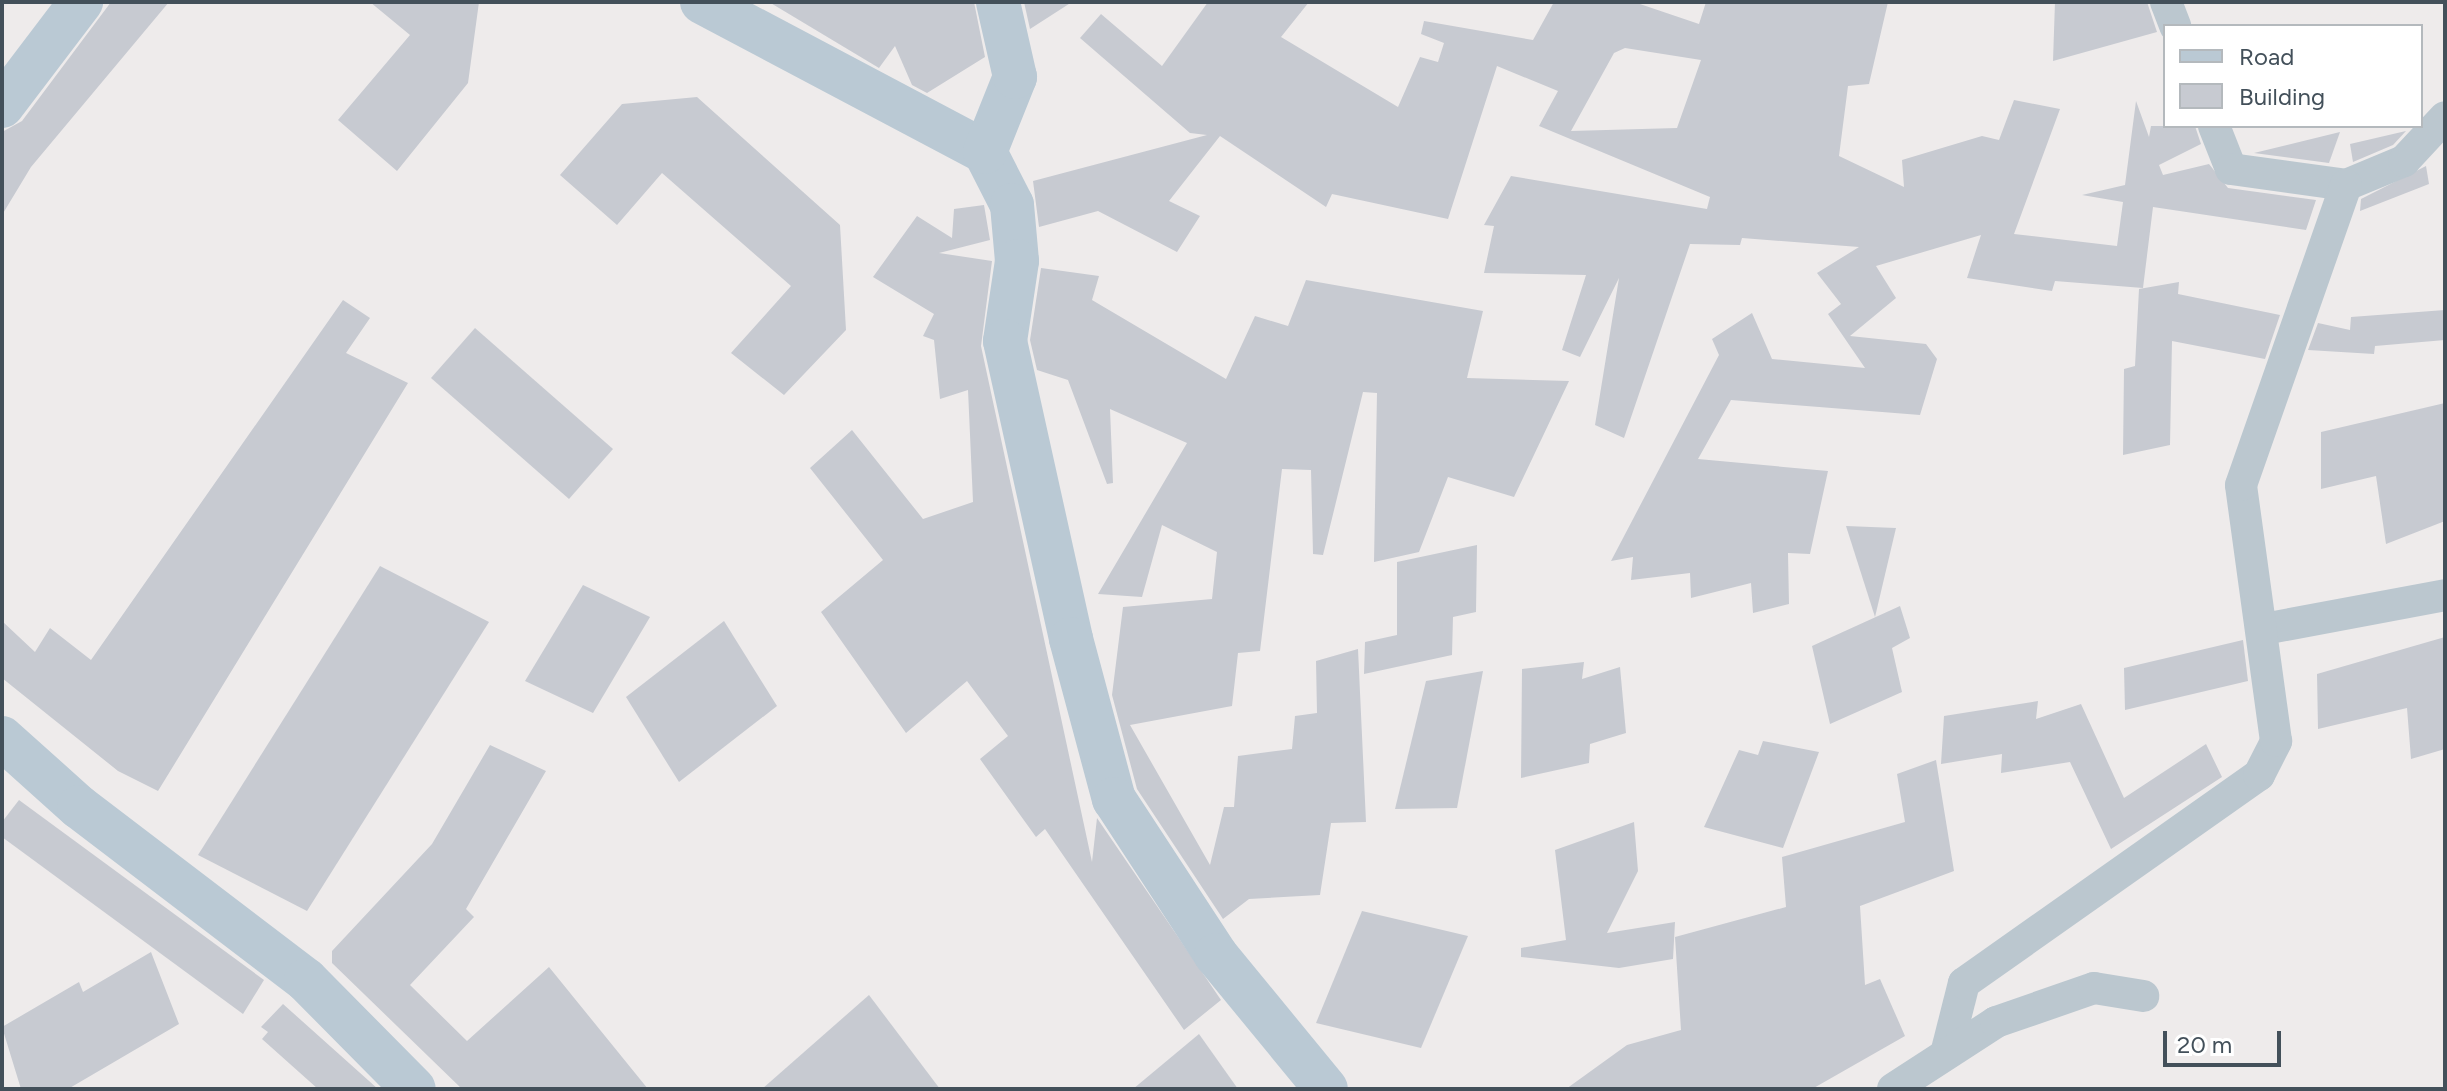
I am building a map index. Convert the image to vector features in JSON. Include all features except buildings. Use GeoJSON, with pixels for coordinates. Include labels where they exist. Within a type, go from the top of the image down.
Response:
{"type":"FeatureCollection","features":[{"type":"Feature","properties":{"kind":"street"},"geometry":{"type":"LineString","coordinates":[[2,106],[81,2]]}},
{"type":"Feature","properties":{"kind":"street"},"geometry":{"type":"LineString","coordinates":[[702,2],[985,152],[1012,205],[1017,261],[1005,341],[1071,639],[1114,799],[1216,955],[1326,1089]]}},
{"type":"Feature","properties":{"kind":"street"},"geometry":{"type":"LineString","coordinates":[[985,152],[1015,77],[998,2]]}},
{"type":"Feature","properties":{"kind":"street"},"geometry":{"type":"LineString","coordinates":[[2166,2],[2174,24]]}},
{"type":"Feature","properties":{"kind":"street"},"geometry":{"type":"LineString","coordinates":[[2215,128],[2231,169],[2346,185],[2404,161],[2445,117]]}},
{"type":"Feature","properties":{"kind":"street"},"geometry":{"type":"LineString","coordinates":[[1946,1054],[1964,983],[2259,775],[2276,741],[2264,629],[2241,485],[2346,185]]}},
{"type":"Feature","properties":{"kind":"street"},"geometry":{"type":"LineString","coordinates":[[2264,629],[2445,595]]}},
{"type":"Feature","properties":{"kind":"street"},"geometry":{"type":"LineString","coordinates":[[2,738],[79,807],[306,980],[414,1089]]}},
{"type":"Feature","properties":{"kind":"street"},"geometry":{"type":"LineString","coordinates":[[1893,1089],[1996,1022],[2094,988],[2143,996]]}}]}
